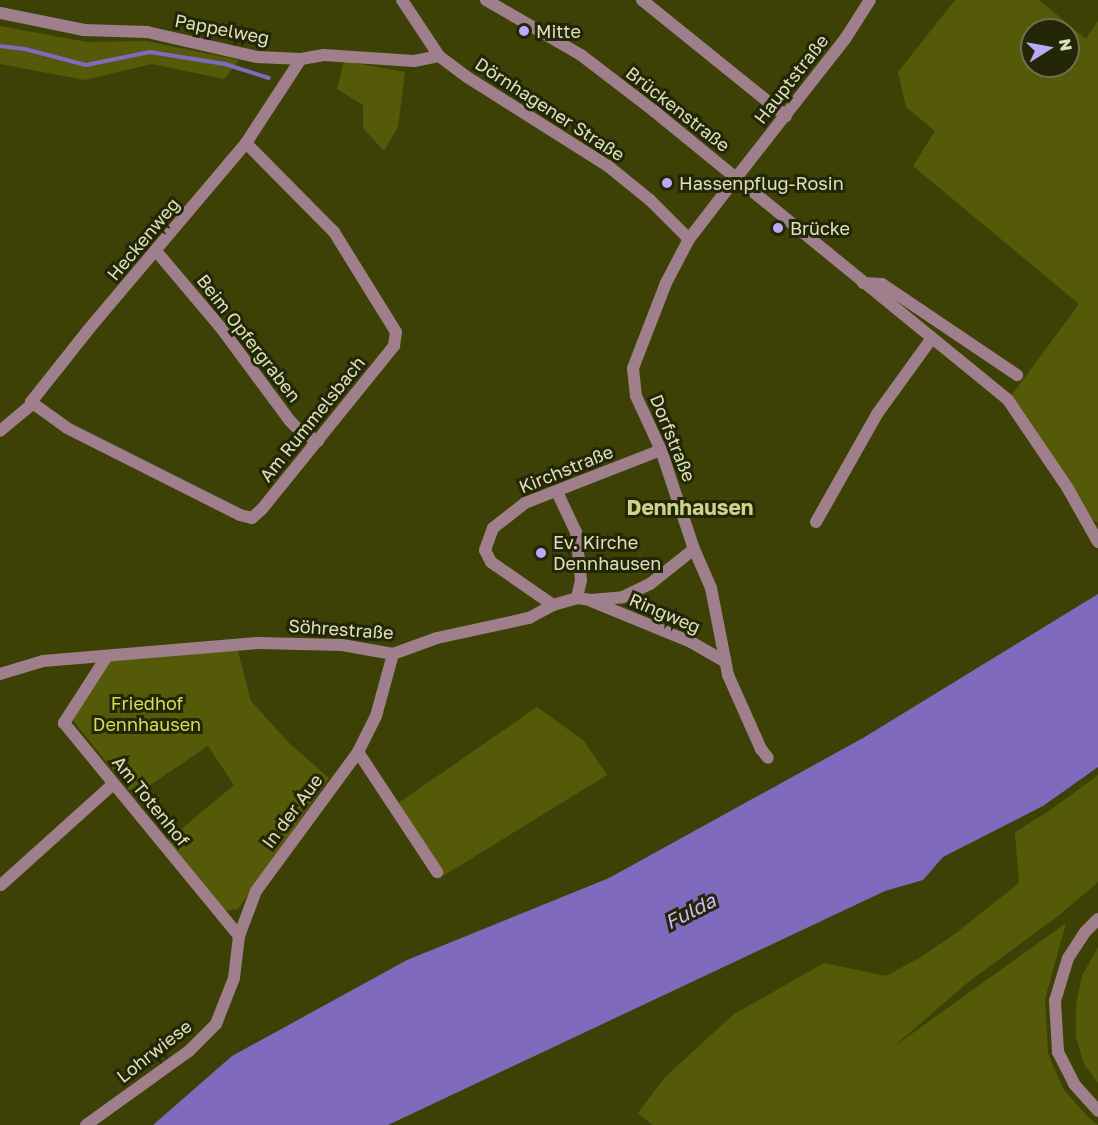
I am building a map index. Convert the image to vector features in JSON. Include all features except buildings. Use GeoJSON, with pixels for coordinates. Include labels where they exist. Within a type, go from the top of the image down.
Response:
{"type":"FeatureCollection","features":[{"type":"Feature","properties":{"kind":"street","name":"Dörnhagener Straße"},"geometry":{"type":"LineString","coordinates":[[402,0],[439,56],[467,77],[608,166],[650,200],[689,239]]}},
{"type":"Feature","properties":{"kind":"street","name":"Brückenstraße"},"geometry":{"type":"LineString","coordinates":[[486,0],[581,56],[736,178],[863,283],[882,284],[1017,375]]}},
{"type":"Feature","properties":{"kind":"street"},"geometry":{"type":"LineString","coordinates":[[642,0],[786,116]]}},
{"type":"Feature","properties":{"kind":"street","name":"Hauptstraße"},"geometry":{"type":"LineString","coordinates":[[736,178],[845,39],[870,0]]}},
{"type":"Feature","properties":{"kind":"street","name":"Pappelweg"},"geometry":{"type":"LineString","coordinates":[[0,13],[84,30],[147,32],[257,57],[301,59],[324,55],[414,61],[439,56]]}},
{"type":"Feature","properties":{"kind":"street","name":"Heckenweg"},"geometry":{"type":"LineString","coordinates":[[0,431],[31,405],[31,402],[246,143],[301,59]]}},
{"type":"Feature","properties":{"kind":"street","name":"Am Rummelsbach"},"geometry":{"type":"LineString","coordinates":[[31,402],[67,428],[162,477],[252,518],[318,441],[394,346],[396,332],[334,232],[246,143]]}},
{"type":"Feature","properties":{"kind":"street","name":"Dorfstraße"},"geometry":{"type":"LineString","coordinates":[[736,178],[689,239],[666,283],[633,368],[636,396],[661,450],[694,549],[711,588],[723,661],[744,714],[768,758]]}},
{"type":"Feature","properties":{"kind":"street","name":"Beim Opfergraben"},"geometry":{"type":"LineString","coordinates":[[156,251],[221,328],[291,421],[302,433],[318,441]]}},
{"type":"Feature","properties":{"kind":"street"},"geometry":{"type":"LineString","coordinates":[[863,283],[1008,400],[1066,487],[1098,542]]}},
{"type":"Feature","properties":{"kind":"street"},"geometry":{"type":"LineString","coordinates":[[816,522],[877,414],[932,338]]}},
{"type":"Feature","properties":{"kind":"street","name":"Kirchstraße"},"geometry":{"type":"LineString","coordinates":[[552,606],[491,562],[485,550],[493,528],[525,504],[661,450]]}},
{"type":"Feature","properties":{"kind":"street"},"geometry":{"type":"LineString","coordinates":[[558,492],[576,532],[581,580],[577,598]]}},
{"type":"Feature","properties":{"kind":"street","name":"Söhrestraße"},"geometry":{"type":"LineString","coordinates":[[0,674],[42,661],[191,647],[299,642],[342,645],[393,654],[437,638],[529,618],[552,606],[577,598],[591,600],[623,597],[650,584],[694,549]]}},
{"type":"Feature","properties":{"kind":"street","name":"Ringweg"},"geometry":{"type":"LineString","coordinates":[[591,600],[691,642],[723,661]]}},
{"type":"Feature","properties":{"kind":"street","name":"In der Aue"},"geometry":{"type":"LineString","coordinates":[[256,891],[358,752],[376,716],[393,654]]}},
{"type":"Feature","properties":{"kind":"street","name":"Am Totenhof"},"geometry":{"type":"LineString","coordinates":[[107,656],[64,723],[239,936]]}},
{"type":"Feature","properties":{"kind":"street"},"geometry":{"type":"LineString","coordinates":[[358,752],[437,872]]}},
{"type":"Feature","properties":{"kind":"street"},"geometry":{"type":"LineString","coordinates":[[1,885],[113,784]]}},
{"type":"Feature","properties":{"kind":"street","name":"Lohrwiese"},"geometry":{"type":"LineString","coordinates":[[86,1125],[189,1051],[216,1024],[234,978],[239,936],[256,891]]}},
{"type":"Feature","properties":{"kind":"street"},"geometry":{"type":"LineString","coordinates":[[1098,919],[1085,932],[1068,958],[1055,1000],[1058,1052],[1074,1084],[1098,1111]]}},
{"type":"Feature","properties":{"kind":"green space"},"geometry":{"type":"Polygon","coordinates":[[[955,0],[1039,0],[1061,18],[1020,18],[1020,78],[1080,78],[1080,34],[1086,39],[1098,21],[1098,522],[1084,517],[1008,400],[1079,304],[913,166],[935,131],[906,107],[898,72],[955,0]]]}},
{"type":"Feature","properties":{"kind":"green space"},"geometry":{"type":"Polygon","coordinates":[[[0,26],[87,42],[146,41],[239,60],[224,79],[152,64],[85,80],[0,64],[0,26]]]}},
{"type":"Feature","properties":{"kind":"green space"},"geometry":{"type":"Polygon","coordinates":[[[344,61],[405,72],[398,127],[384,151],[363,128],[363,105],[337,89],[344,61]]]}},
{"type":"Feature","properties":{"kind":"green space","name":"Friedhof Dennhausen"},"geometry":{"type":"Polygon","coordinates":[[[237,648],[251,701],[289,743],[329,778],[238,909],[225,911],[167,841],[234,785],[208,746],[134,796],[71,718],[108,659],[237,648]]]}},
{"type":"Feature","properties":{"kind":"green space"},"geometry":{"type":"Polygon","coordinates":[[[537,707],[584,741],[607,775],[443,876],[397,804],[537,707]]]}},
{"type":"Feature","properties":{"kind":"green space"},"geometry":{"type":"Polygon","coordinates":[[[1098,775],[1098,882],[1058,916],[967,983],[892,1048],[1066,923],[1045,999],[1048,1054],[1064,1090],[1098,1125],[652,1125],[638,1113],[665,1077],[734,1014],[824,963],[886,976],[921,957],[956,933],[1019,883],[1015,832],[1049,811],[1098,775]]]}},
{"type":"Feature","properties":{"kind":"green space"},"geometry":{"type":"Polygon","coordinates":[[[1098,947],[1098,1083],[1084,1064],[1076,1038],[1076,1004],[1082,976],[1098,947]]]}},
{"type":"Feature","properties":{"kind":"water","name":"Fulda"},"geometry":{"type":"Polygon","coordinates":[[[1098,594],[1098,767],[1043,806],[943,857],[923,880],[885,891],[388,1125],[153,1125],[232,1056],[407,960],[609,878],[863,738],[1098,594]]]}},
{"type":"Feature","properties":{"kind":"waterway"},"geometry":{"type":"LineString","coordinates":[[0,46],[25,49],[86,65],[150,52],[225,64],[269,78]]}},
{"type":"Feature","properties":{"kind":"place","name":"Mitte"},"geometry":{"type":"Point","coordinates":[524,31]}},
{"type":"Feature","properties":{"kind":"place","name":"Hassenpflug-Rosin"},"geometry":{"type":"Point","coordinates":[667,183]}},
{"type":"Feature","properties":{"kind":"place","name":"Brücke"},"geometry":{"type":"Point","coordinates":[778,228]}},
{"type":"Feature","properties":{"kind":"place","name":"Ev. Kirche Dennhausen"},"geometry":{"type":"Point","coordinates":[541,553]}},
{"type":"Feature","properties":{"kind":"district","name":"Dennhausen"},"geometry":{"type":"Point","coordinates":[690,507]}}]}
